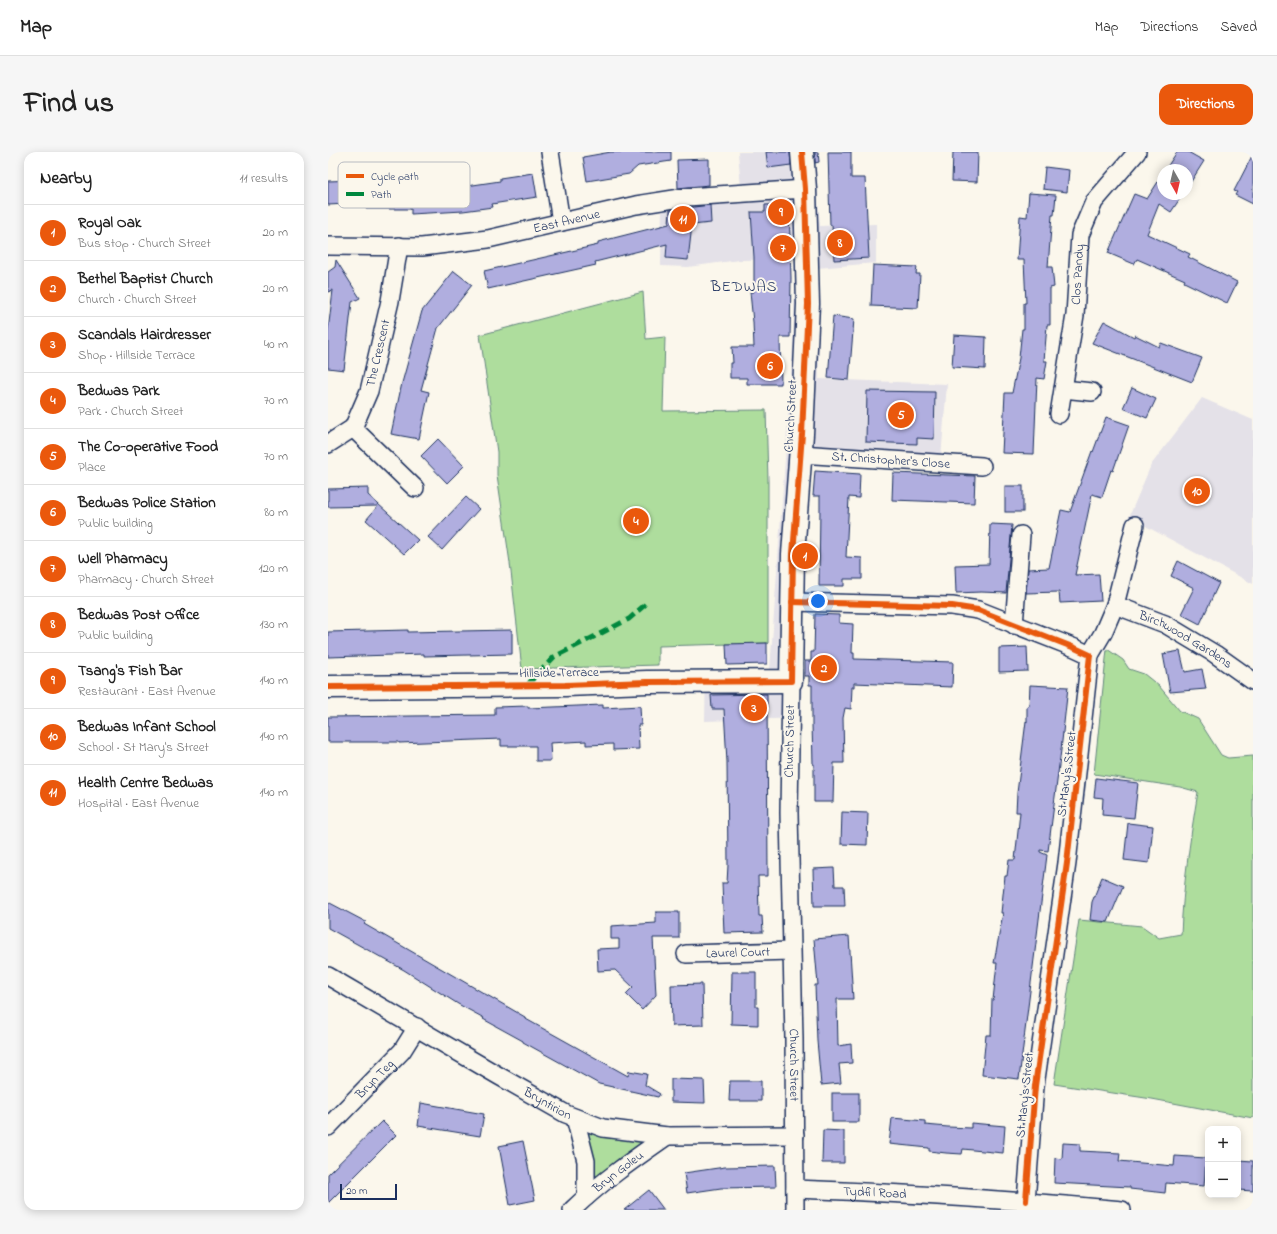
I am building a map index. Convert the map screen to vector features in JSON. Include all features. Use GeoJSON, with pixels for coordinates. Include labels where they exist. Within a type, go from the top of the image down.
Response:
{"type":"FeatureCollection","features":[{"type":"Feature","properties":{"kind":"street"},"geometry":{"type":"LineString","coordinates":[[550,152],[561,222]]}},
{"type":"Feature","properties":{"kind":"street","name":"Church Street"},"geometry":{"type":"LineString","coordinates":[[794,1210],[795,1135],[789,813],[793,554],[808,304],[805,189],[802,152]]}},
{"type":"Feature","properties":{"kind":"street","name":"Clos Pandy"},"geometry":{"type":"LineString","coordinates":[[1059,414],[1075,315],[1080,235],[1094,202],[1137,152]]}},
{"type":"Feature","properties":{"kind":"street","name":"East Avenue"},"geometry":{"type":"LineString","coordinates":[[328,246],[422,247],[488,239],[636,205],[681,198],[805,189]]}},
{"type":"Feature","properties":{"kind":"street","name":"The Crescent"},"geometry":{"type":"LineString","coordinates":[[353,428],[368,391],[390,301],[399,246]]}},
{"type":"Feature","properties":{"kind":"street"},"geometry":{"type":"LineString","coordinates":[[1063,389],[1092,392]]}},
{"type":"Feature","properties":{"kind":"street"},"geometry":{"type":"LineString","coordinates":[[328,444],[353,428],[415,488]]}},
{"type":"Feature","properties":{"kind":"street","name":"St. Christopher's Close"},"geometry":{"type":"LineString","coordinates":[[800,454],[982,466]]}},
{"type":"Feature","properties":{"kind":"street","name":"St Mary's Street"},"geometry":{"type":"LineString","coordinates":[[1026,1201],[1035,1086],[1067,863],[1090,655],[1103,633],[1115,605],[1135,525]]}},
{"type":"Feature","properties":{"kind":"street"},"geometry":{"type":"LineString","coordinates":[[1014,625],[1021,536]]}},
{"type":"Feature","properties":{"kind":"street"},"geometry":{"type":"LineString","coordinates":[[792,602],[952,606],[978,610],[1090,655]]}},
{"type":"Feature","properties":{"kind":"street","name":"Birchwood Gardens"},"geometry":{"type":"LineString","coordinates":[[1115,605],[1165,624],[1215,654],[1253,681]]}},
{"type":"Feature","properties":{"kind":"street","name":"Hillside Terrace"},"geometry":{"type":"LineString","coordinates":[[328,687],[791,681]]}},
{"type":"Feature","properties":{"kind":"street","name":"Laurel Court"},"geometry":{"type":"LineString","coordinates":[[686,954],[791,951]]}},
{"type":"Feature","properties":{"kind":"street","name":"Bryntirion"},"geometry":{"type":"LineString","coordinates":[[328,976],[566,1114],[602,1128],[667,1136],[795,1135]]}},
{"type":"Feature","properties":{"kind":"street","name":"Bryn Teg"},"geometry":{"type":"LineString","coordinates":[[328,1127],[402,1051],[417,1027]]}},
{"type":"Feature","properties":{"kind":"street"},"geometry":{"type":"LineString","coordinates":[[576,1118],[586,1160],[586,1197]]}},
{"type":"Feature","properties":{"kind":"street","name":"Bryn Goleu"},"geometry":{"type":"LineString","coordinates":[[572,1210],[621,1168],[667,1136]]}},
{"type":"Feature","properties":{"kind":"street","name":"Tydfil Road"},"geometry":{"type":"LineString","coordinates":[[795,1190],[881,1192],[1026,1201],[1122,1210]]}},
{"type":"Feature","properties":{"kind":"shaded area"},"geometry":{"type":"Polygon","coordinates":[[[738,152],[814,152],[820,226],[876,224],[876,263],[817,268],[819,379],[947,384],[940,470],[808,462],[801,718],[705,721],[706,670],[770,670],[793,347],[796,259],[739,260],[688,267],[661,266],[662,208],[742,201],[738,152]]]}},
{"type":"Feature","properties":{"kind":"shaded area"},"geometry":{"type":"Polygon","coordinates":[[[1202,398],[1253,420],[1253,584],[1129,517],[1151,465],[1202,398]]]}},
{"type":"Feature","properties":{"kind":"green space"},"geometry":{"type":"Polygon","coordinates":[[[643,292],[646,339],[665,337],[663,411],[766,410],[768,480],[768,643],[658,646],[658,665],[522,669],[510,563],[497,475],[497,452],[480,335],[643,292]]]}},
{"type":"Feature","properties":{"kind":"green space"},"geometry":{"type":"Polygon","coordinates":[[[1107,649],[1123,660],[1129,669],[1144,674],[1159,686],[1180,711],[1198,719],[1221,755],[1228,758],[1253,756],[1253,1118],[1152,1099],[1054,1084],[1079,920],[1142,926],[1159,938],[1181,934],[1187,863],[1198,792],[1180,787],[1094,774],[1107,649]]]}},
{"type":"Feature","properties":{"kind":"green space"},"geometry":{"type":"Polygon","coordinates":[[[575,1118],[667,1136],[586,1197],[575,1118]]]}},
{"type":"Feature","properties":{"kind":"building"},"geometry":{"type":"Polygon","coordinates":[[[611,152],[671,152],[671,161],[638,166],[629,174],[587,181],[583,157],[611,152]]]}},
{"type":"Feature","properties":{"kind":"building"},"geometry":{"type":"Polygon","coordinates":[[[766,152],[790,152],[791,165],[768,168],[766,152]]]}},
{"type":"Feature","properties":{"kind":"building"},"geometry":{"type":"Polygon","coordinates":[[[815,152],[818,152],[819,162],[815,163],[815,152]]]}},
{"type":"Feature","properties":{"kind":"building"},"geometry":{"type":"Polygon","coordinates":[[[828,152],[851,152],[851,178],[865,178],[869,258],[834,260],[832,225],[830,225],[828,152]]]}},
{"type":"Feature","properties":{"kind":"building"},"geometry":{"type":"Polygon","coordinates":[[[953,152],[978,152],[977,182],[952,181],[953,152]]]}},
{"type":"Feature","properties":{"kind":"building"},"geometry":{"type":"Polygon","coordinates":[[[1177,152],[1188,152],[1204,161],[1193,178],[1193,164],[1169,164],[1177,152]]]}},
{"type":"Feature","properties":{"kind":"building"},"geometry":{"type":"Polygon","coordinates":[[[1253,154],[1253,204],[1235,195],[1237,192],[1234,191],[1253,154]]]}},
{"type":"Feature","properties":{"kind":"building"},"geometry":{"type":"Polygon","coordinates":[[[709,159],[709,185],[678,188],[677,160],[709,159]]]}},
{"type":"Feature","properties":{"kind":"building"},"geometry":{"type":"Polygon","coordinates":[[[1045,167],[1069,170],[1067,192],[1043,189],[1045,167]]]}},
{"type":"Feature","properties":{"kind":"building"},"geometry":{"type":"Polygon","coordinates":[[[533,173],[537,197],[492,204],[493,207],[463,211],[411,214],[411,209],[366,209],[470,208],[470,185],[500,181],[500,178],[533,173]]]}},
{"type":"Feature","properties":{"kind":"building"},"geometry":{"type":"Polygon","coordinates":[[[328,181],[338,181],[338,204],[328,205],[328,181]]]}},
{"type":"Feature","properties":{"kind":"building"},"geometry":{"type":"Polygon","coordinates":[[[1157,183],[1157,200],[1179,200],[1171,212],[1159,204],[1147,234],[1190,254],[1188,257],[1237,282],[1227,303],[1184,282],[1185,280],[1137,259],[1134,264],[1108,253],[1134,194],[1147,199],[1157,183]]]}},
{"type":"Feature","properties":{"kind":"building"},"geometry":{"type":"Polygon","coordinates":[[[1029,193],[1056,195],[1054,215],[1052,215],[1048,267],[1052,267],[1054,287],[1050,288],[1050,325],[1047,325],[1044,361],[1047,361],[1044,379],[1037,378],[1034,454],[1002,453],[1005,393],[1012,393],[1019,358],[1022,329],[1024,329],[1024,303],[1026,303],[1024,260],[1017,260],[1020,216],[1027,217],[1029,193]]]}},
{"type":"Feature","properties":{"kind":"building"},"geometry":{"type":"Polygon","coordinates":[[[789,204],[791,278],[790,337],[780,337],[781,384],[747,384],[747,378],[730,378],[730,363],[733,363],[732,347],[754,347],[750,292],[754,292],[754,257],[751,212],[765,212],[765,205],[789,204]]]}},
{"type":"Feature","properties":{"kind":"building"},"geometry":{"type":"Polygon","coordinates":[[[710,205],[711,223],[692,225],[688,260],[666,258],[667,244],[595,262],[596,265],[488,289],[484,271],[598,245],[598,242],[669,224],[670,210],[710,205]]]}},
{"type":"Feature","properties":{"kind":"building"},"geometry":{"type":"Polygon","coordinates":[[[336,260],[360,298],[352,302],[344,370],[328,368],[328,331],[333,290],[328,292],[328,272],[335,267],[336,260]]]}},
{"type":"Feature","properties":{"kind":"building"},"geometry":{"type":"Polygon","coordinates":[[[873,265],[917,267],[916,274],[920,274],[918,308],[871,306],[873,265]]]}},
{"type":"Feature","properties":{"kind":"building"},"geometry":{"type":"Polygon","coordinates":[[[454,271],[472,285],[438,328],[421,390],[429,392],[419,439],[391,434],[402,383],[422,311],[454,271]]]}},
{"type":"Feature","properties":{"kind":"building"},"geometry":{"type":"Polygon","coordinates":[[[833,316],[854,319],[849,380],[828,378],[833,316]]]}},
{"type":"Feature","properties":{"kind":"building"},"geometry":{"type":"Polygon","coordinates":[[[1104,321],[1134,337],[1135,335],[1159,347],[1161,343],[1202,358],[1192,382],[1092,343],[1104,321]]]}},
{"type":"Feature","properties":{"kind":"building"},"geometry":{"type":"Polygon","coordinates":[[[954,335],[986,337],[985,369],[952,367],[954,335]]]}},
{"type":"Feature","properties":{"kind":"building"},"geometry":{"type":"Polygon","coordinates":[[[1132,388],[1156,399],[1147,418],[1123,408],[1132,388]]]}},
{"type":"Feature","properties":{"kind":"building"},"geometry":{"type":"Polygon","coordinates":[[[867,391],[935,392],[934,439],[917,438],[917,444],[866,442],[867,391]]]}},
{"type":"Feature","properties":{"kind":"building"},"geometry":{"type":"Polygon","coordinates":[[[1106,417],[1129,425],[1102,497],[1092,494],[1075,575],[1099,574],[1101,601],[1060,603],[1059,592],[1026,593],[1028,569],[1049,568],[1061,510],[1070,512],[1106,417]]]}},
{"type":"Feature","properties":{"kind":"building"},"geometry":{"type":"Polygon","coordinates":[[[438,439],[464,466],[447,483],[421,456],[438,439]]]}},
{"type":"Feature","properties":{"kind":"building"},"geometry":{"type":"Polygon","coordinates":[[[815,471],[860,474],[859,498],[849,497],[846,557],[862,558],[862,579],[844,579],[844,586],[819,586],[820,496],[813,496],[815,471]]]}},
{"type":"Feature","properties":{"kind":"building"},"geometry":{"type":"Polygon","coordinates":[[[893,473],[975,476],[974,503],[892,500],[893,473]]]}},
{"type":"Feature","properties":{"kind":"building"},"geometry":{"type":"Polygon","coordinates":[[[1005,486],[1023,486],[1023,512],[1005,512],[1005,486]]]}},
{"type":"Feature","properties":{"kind":"building"},"geometry":{"type":"Polygon","coordinates":[[[368,488],[368,495],[418,540],[404,554],[366,520],[378,506],[328,507],[328,489],[368,488]]]}},
{"type":"Feature","properties":{"kind":"building"},"geometry":{"type":"Polygon","coordinates":[[[466,497],[479,509],[442,550],[428,537],[466,497]]]}},
{"type":"Feature","properties":{"kind":"building"},"geometry":{"type":"Polygon","coordinates":[[[990,524],[1012,525],[1006,593],[956,593],[955,565],[989,564],[990,524]]]}},
{"type":"Feature","properties":{"kind":"building"},"geometry":{"type":"Polygon","coordinates":[[[1178,561],[1219,583],[1200,624],[1181,614],[1194,588],[1171,576],[1178,561]]]}},
{"type":"Feature","properties":{"kind":"building"},"geometry":{"type":"Polygon","coordinates":[[[815,614],[839,615],[839,623],[853,624],[852,653],[854,653],[854,659],[953,662],[952,687],[854,683],[854,687],[852,687],[851,709],[845,708],[843,718],[844,763],[834,763],[833,802],[814,802],[812,685],[809,685],[809,676],[805,676],[805,661],[811,661],[811,652],[814,652],[815,614]]]}},
{"type":"Feature","properties":{"kind":"building"},"geometry":{"type":"Polygon","coordinates":[[[408,630],[408,632],[512,630],[512,654],[424,656],[424,654],[328,657],[328,632],[408,630]]]}},
{"type":"Feature","properties":{"kind":"building"},"geometry":{"type":"Polygon","coordinates":[[[767,643],[767,664],[727,665],[726,644],[767,643]]]}},
{"type":"Feature","properties":{"kind":"building"},"geometry":{"type":"Polygon","coordinates":[[[1027,647],[1028,671],[999,672],[999,648],[1027,647]]]}},
{"type":"Feature","properties":{"kind":"building"},"geometry":{"type":"Polygon","coordinates":[[[1180,651],[1185,672],[1202,669],[1206,689],[1170,692],[1163,654],[1180,651]]]}},
{"type":"Feature","properties":{"kind":"building"},"geometry":{"type":"Polygon","coordinates":[[[1030,685],[1068,687],[1048,851],[1040,850],[1040,852],[1047,855],[1019,1079],[982,1075],[986,1035],[991,1035],[992,999],[993,1000],[997,963],[994,963],[1003,913],[1001,913],[1005,876],[1007,876],[1009,860],[1015,860],[1020,812],[1016,812],[1017,793],[1026,721],[1027,722],[1027,706],[1029,706],[1030,685]]]}},
{"type":"Feature","properties":{"kind":"building"},"geometry":{"type":"Polygon","coordinates":[[[767,694],[768,876],[758,876],[759,916],[762,916],[763,932],[724,933],[722,883],[727,883],[728,865],[727,762],[724,709],[712,709],[711,695],[767,694]]]}},
{"type":"Feature","properties":{"kind":"building"},"geometry":{"type":"Polygon","coordinates":[[[603,705],[603,708],[640,706],[641,725],[638,725],[639,749],[613,750],[613,744],[586,745],[586,741],[550,743],[551,761],[536,761],[536,746],[501,746],[501,739],[399,743],[328,742],[328,717],[495,715],[495,707],[528,706],[528,708],[603,705]]]}},
{"type":"Feature","properties":{"kind":"building"},"geometry":{"type":"Polygon","coordinates":[[[1096,778],[1138,783],[1134,818],[1102,815],[1103,798],[1094,797],[1096,778]]]}},
{"type":"Feature","properties":{"kind":"building"},"geometry":{"type":"Polygon","coordinates":[[[842,812],[868,813],[867,845],[841,844],[842,812]]]}},
{"type":"Feature","properties":{"kind":"building"},"geometry":{"type":"Polygon","coordinates":[[[1128,823],[1153,826],[1149,863],[1124,860],[1128,823]]]}},
{"type":"Feature","properties":{"kind":"building"},"geometry":{"type":"Polygon","coordinates":[[[834,868],[835,886],[844,886],[845,906],[814,906],[813,869],[834,868]]]}},
{"type":"Feature","properties":{"kind":"building"},"geometry":{"type":"Polygon","coordinates":[[[1102,877],[1123,886],[1108,922],[1090,920],[1092,902],[1102,877]]]}},
{"type":"Feature","properties":{"kind":"building"},"geometry":{"type":"Polygon","coordinates":[[[328,902],[366,922],[364,924],[525,1017],[524,1018],[628,1076],[629,1071],[647,1074],[645,1085],[660,1094],[658,1097],[599,1084],[483,1019],[484,1018],[458,1004],[404,970],[328,928],[328,902]]]}},
{"type":"Feature","properties":{"kind":"building"},"geometry":{"type":"Polygon","coordinates":[[[656,912],[679,912],[679,938],[653,938],[656,995],[642,1010],[626,994],[633,987],[615,970],[598,971],[597,949],[619,948],[619,939],[611,939],[611,926],[656,923],[656,912]]]}},
{"type":"Feature","properties":{"kind":"building"},"geometry":{"type":"Polygon","coordinates":[[[849,936],[853,999],[837,999],[838,1046],[851,1044],[852,1063],[839,1064],[841,1083],[821,1085],[817,1041],[815,985],[818,985],[814,939],[849,936]]]}},
{"type":"Feature","properties":{"kind":"building"},"geometry":{"type":"Polygon","coordinates":[[[732,972],[756,972],[756,1007],[758,1007],[758,1025],[731,1024],[732,972]]]}},
{"type":"Feature","properties":{"kind":"building"},"geometry":{"type":"Polygon","coordinates":[[[702,984],[703,1025],[672,1026],[671,985],[702,984]]]}},
{"type":"Feature","properties":{"kind":"building"},"geometry":{"type":"Polygon","coordinates":[[[671,1079],[704,1080],[705,1103],[671,1102],[671,1079]]]}},
{"type":"Feature","properties":{"kind":"building"},"geometry":{"type":"Polygon","coordinates":[[[730,1081],[761,1081],[761,1101],[729,1101],[730,1081]]]}},
{"type":"Feature","properties":{"kind":"building"},"geometry":{"type":"Polygon","coordinates":[[[832,1093],[859,1093],[859,1122],[832,1122],[832,1093]]]}},
{"type":"Feature","properties":{"kind":"building"},"geometry":{"type":"Polygon","coordinates":[[[421,1103],[484,1114],[480,1136],[418,1126],[421,1103]]]}},
{"type":"Feature","properties":{"kind":"building"},"geometry":{"type":"Polygon","coordinates":[[[892,1118],[925,1121],[925,1125],[948,1127],[971,1128],[971,1123],[1005,1126],[1003,1153],[963,1149],[962,1154],[946,1153],[929,1151],[929,1148],[889,1144],[892,1118]]]}},
{"type":"Feature","properties":{"kind":"building"},"geometry":{"type":"Polygon","coordinates":[[[382,1121],[396,1135],[328,1203],[328,1174],[382,1121]]]}},
{"type":"Feature","properties":{"kind":"building"},"geometry":{"type":"Polygon","coordinates":[[[823,1130],[844,1131],[844,1163],[822,1163],[823,1130]]]}},
{"type":"Feature","properties":{"kind":"building"},"geometry":{"type":"Polygon","coordinates":[[[523,1141],[535,1200],[510,1205],[499,1146],[523,1141]]]}},
{"type":"Feature","properties":{"kind":"building"},"geometry":{"type":"Polygon","coordinates":[[[1063,1143],[1080,1144],[1080,1151],[1120,1153],[1119,1161],[1174,1166],[1175,1156],[1205,1158],[1204,1186],[1166,1183],[1165,1193],[1130,1189],[1130,1187],[1054,1183],[1055,1158],[1062,1159],[1063,1143]]]}},
{"type":"Feature","properties":{"kind":"building"},"geometry":{"type":"Polygon","coordinates":[[[1241,1160],[1253,1161],[1253,1191],[1241,1190],[1241,1160]]]}},
{"type":"Feature","properties":{"kind":"building"},"geometry":{"type":"Polygon","coordinates":[[[775,1166],[776,1187],[721,1188],[687,1193],[684,1173],[725,1167],[775,1166]]]}},
{"type":"Feature","properties":{"kind":"building"},"geometry":{"type":"Polygon","coordinates":[[[649,1190],[664,1210],[624,1210],[649,1190]]]}},
{"type":"Feature","properties":{"kind":"marked path"},"geometry":{"type":"LineString","coordinates":[[527,685],[554,657],[629,619],[648,602]]}},
{"type":"Feature","properties":{"kind":"cycle path"},"geometry":{"type":"LineString","coordinates":[[328,687],[791,681],[793,554],[802,434],[808,304],[805,189],[802,152]]}},
{"type":"Feature","properties":{"kind":"cycle path"},"geometry":{"type":"LineString","coordinates":[[792,602],[952,606],[978,610],[1090,655],[1067,863],[1035,1086],[1026,1201]]}},
{"type":"Feature","properties":{"kind":"place","name":"Tsang's Fish Bar"},"geometry":{"type":"Point","coordinates":[781,212]}},
{"type":"Feature","properties":{"kind":"place","name":"Health Centre Bedwas"},"geometry":{"type":"Point","coordinates":[683,219]}},
{"type":"Feature","properties":{"kind":"place","name":"Bedwas Post Office"},"geometry":{"type":"Point","coordinates":[840,243]}},
{"type":"Feature","properties":{"kind":"place","name":"Well Pharmacy"},"geometry":{"type":"Point","coordinates":[783,248]}},
{"type":"Feature","properties":{"kind":"place","name":"Bedwas Police Station"},"geometry":{"type":"Point","coordinates":[770,366]}},
{"type":"Feature","properties":{"kind":"place","name":"The Co-operative Food"},"geometry":{"type":"Point","coordinates":[901,415]}},
{"type":"Feature","properties":{"kind":"place","name":"Bedwas Infant School"},"geometry":{"type":"Point","coordinates":[1197,491]}},
{"type":"Feature","properties":{"kind":"place","name":"Bedwas Park"},"geometry":{"type":"Point","coordinates":[636,521]}},
{"type":"Feature","properties":{"kind":"place","name":"Royal Oak"},"geometry":{"type":"Point","coordinates":[805,556]}},
{"type":"Feature","properties":{"kind":"place","name":"Bethel Baptist Church"},"geometry":{"type":"Point","coordinates":[824,668]}},
{"type":"Feature","properties":{"kind":"place","name":"Scandals Hairdresser"},"geometry":{"type":"Point","coordinates":[754,708]}},
{"type":"Feature","properties":{"kind":"district","name":"BEDWAS"},"geometry":{"type":"Point","coordinates":[744,287]}}]}
